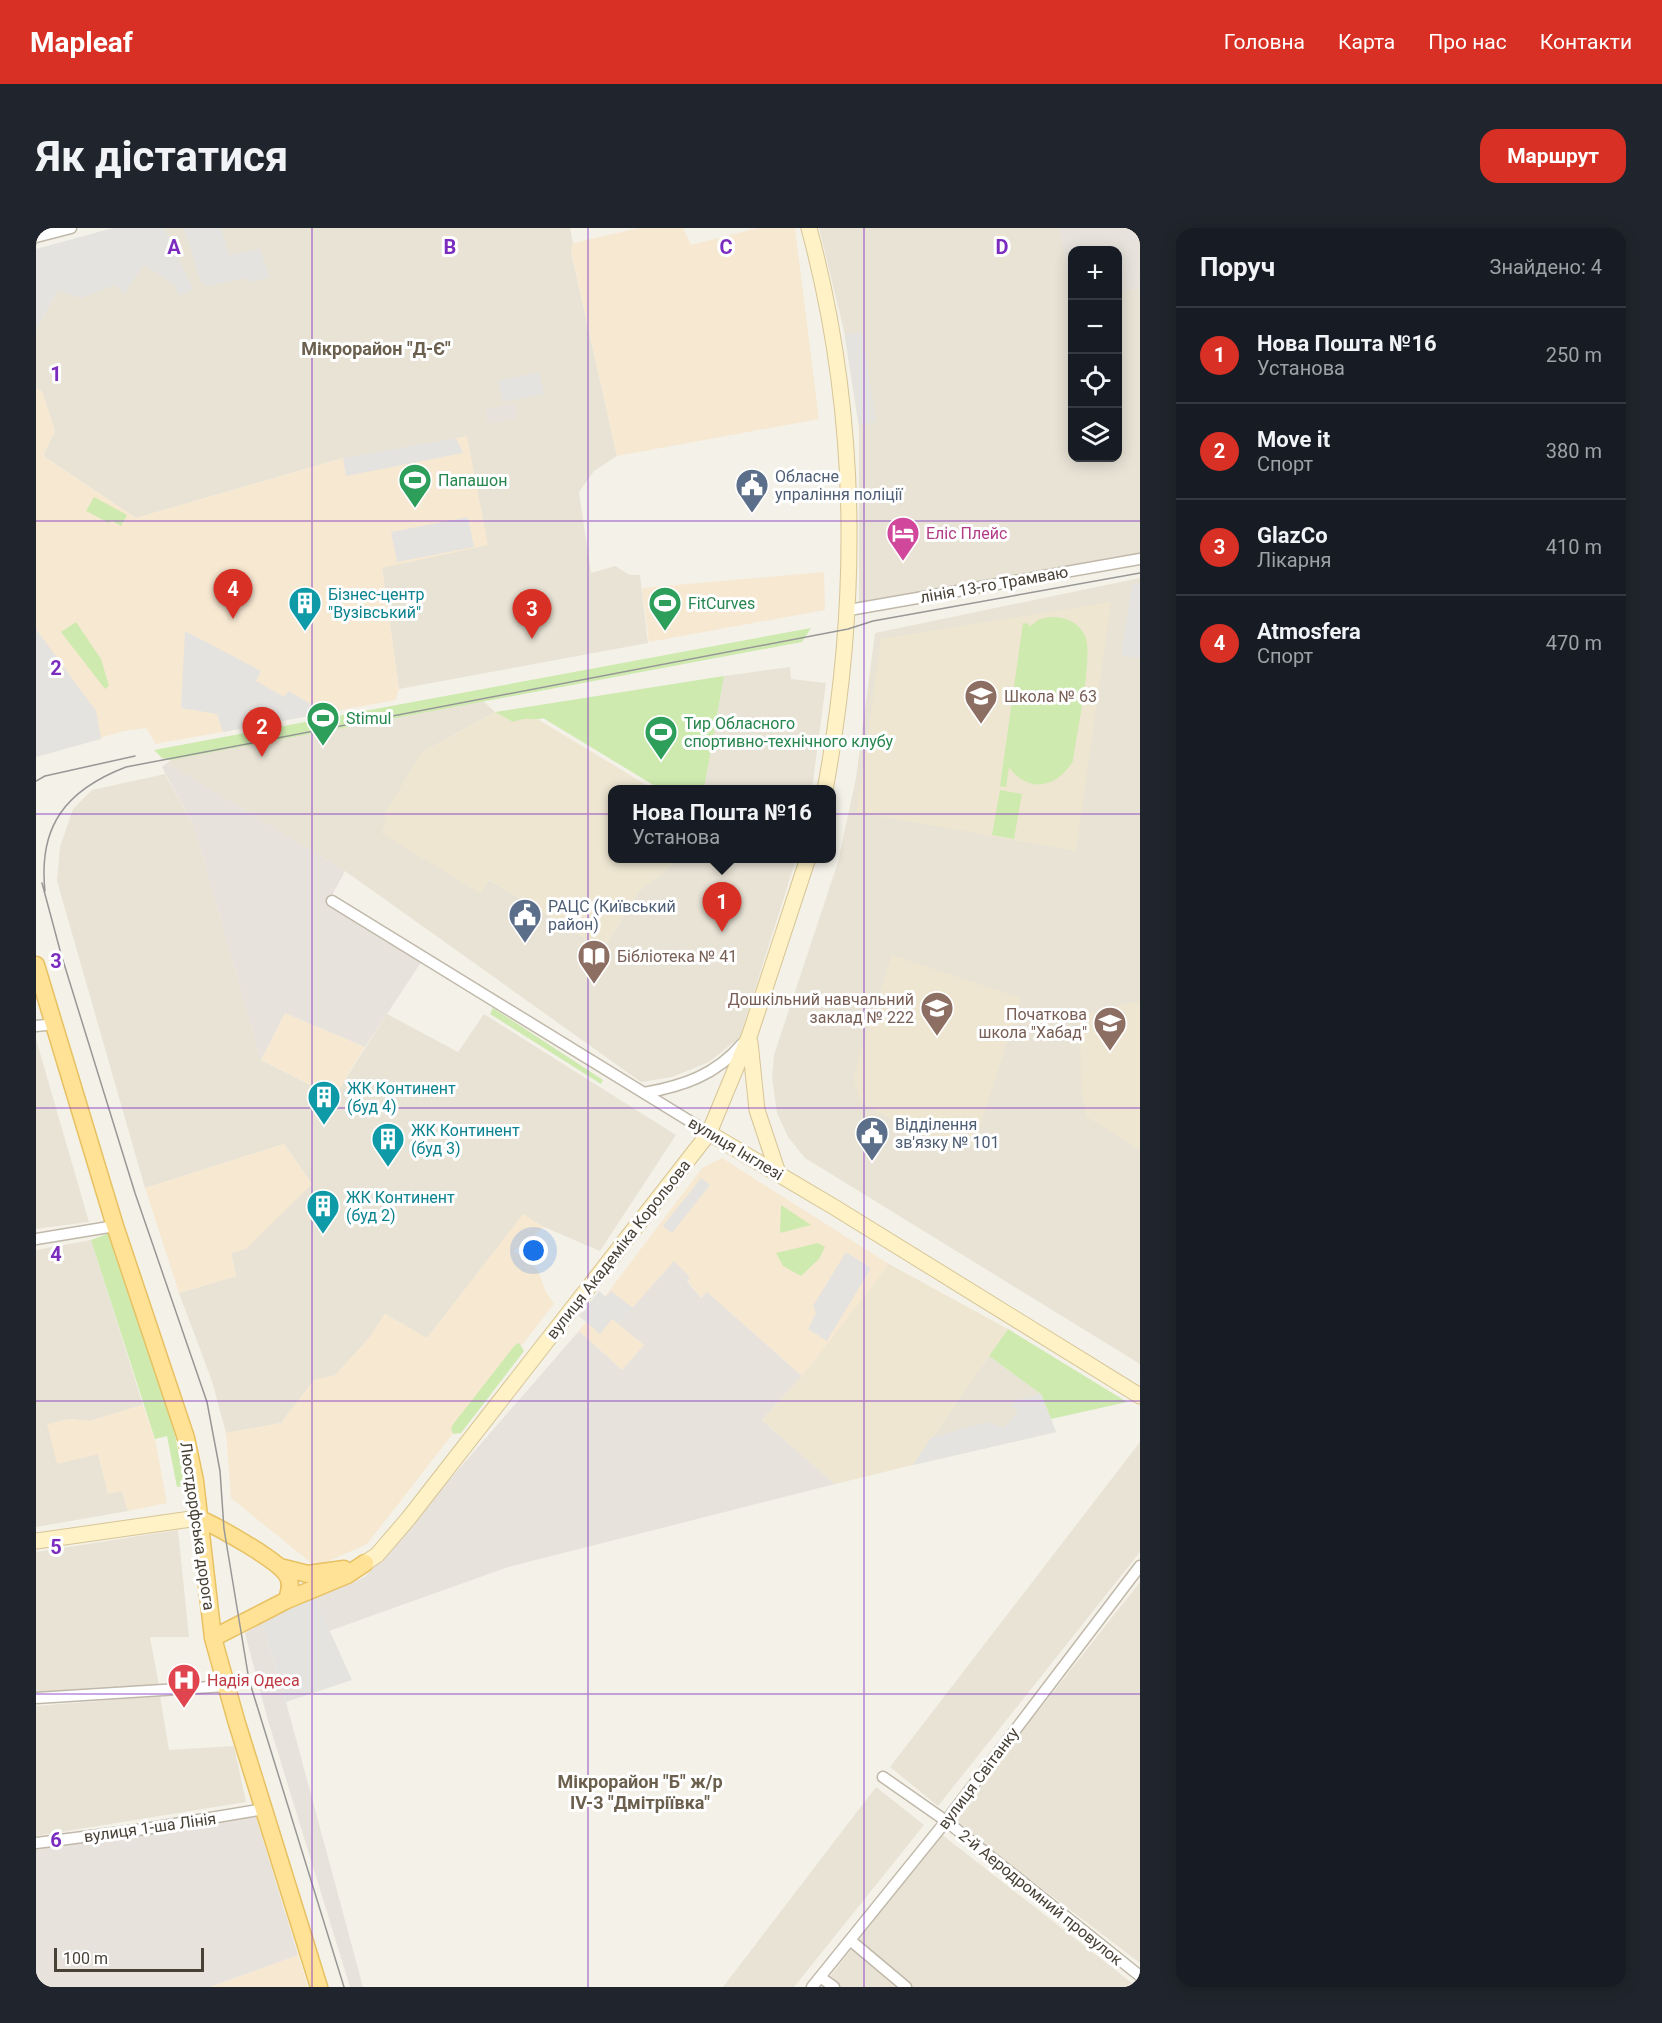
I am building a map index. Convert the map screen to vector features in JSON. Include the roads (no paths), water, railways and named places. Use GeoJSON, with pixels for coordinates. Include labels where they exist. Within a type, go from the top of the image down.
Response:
{"type":"FeatureCollection","features":[{"type":"Feature","properties":{"kind":"main road"},"geometry":{"type":"LineString","coordinates":[[809,228],[833,333],[845,429],[851,515],[849,610],[838,720],[826,785]]}},
{"type":"Feature","properties":{"kind":"main road","name":"вулиця Академіка Корольова"},"geometry":{"type":"LineString","coordinates":[[365,1563],[377,1555],[408,1519],[709,1133],[750,1034],[806,863]]}},
{"type":"Feature","properties":{"kind":"main road","name":"Люстдорфська дорога"},"geometry":{"type":"LineString","coordinates":[[36,965],[115,1226],[186,1438],[213,1638],[319,1987]]}},
{"type":"Feature","properties":{"kind":"main road"},"geometry":{"type":"LineString","coordinates":[[750,1034],[752,1083],[757,1110],[777,1173]]}},
{"type":"Feature","properties":{"kind":"main road","name":"вулиця Інглезі"},"geometry":{"type":"LineString","coordinates":[[709,1133],[1140,1396]]}},
{"type":"Feature","properties":{"kind":"main road"},"geometry":{"type":"LineString","coordinates":[[36,1541],[198,1518],[224,1529],[280,1567],[288,1576],[291,1586],[287,1600]]}},
{"type":"Feature","properties":{"kind":"main road"},"geometry":{"type":"LineString","coordinates":[[280,1567],[308,1574],[365,1563]]}},
{"type":"Feature","properties":{"kind":"main road"},"geometry":{"type":"LineString","coordinates":[[213,1638],[287,1600],[347,1575],[365,1563]]}},
{"type":"Feature","properties":{"kind":"street"},"geometry":{"type":"LineString","coordinates":[[36,237],[53,230],[71,228]]}},
{"type":"Feature","properties":{"kind":"street","name":"лінія 13-го Трамваю"},"geometry":{"type":"LineString","coordinates":[[849,610],[1140,559]]}},
{"type":"Feature","properties":{"kind":"street","name":"вулиця Інглезі"},"geometry":{"type":"LineString","coordinates":[[332,901],[709,1133]]}},
{"type":"Feature","properties":{"kind":"street"},"geometry":{"type":"LineString","coordinates":[[36,1026],[55,1024]]}},
{"type":"Feature","properties":{"kind":"street"},"geometry":{"type":"LineString","coordinates":[[644,1093],[673,1088],[701,1077],[726,1060],[750,1034]]}},
{"type":"Feature","properties":{"kind":"street"},"geometry":{"type":"LineString","coordinates":[[36,1239],[115,1226]]}},
{"type":"Feature","properties":{"kind":"street","name":"вулиця Світанку"},"geometry":{"type":"LineString","coordinates":[[812,1987],[946,1821],[1140,1566]]}},
{"type":"Feature","properties":{"kind":"street"},"geometry":{"type":"LineString","coordinates":[[36,1698],[226,1686]]}},
{"type":"Feature","properties":{"kind":"street","name":"2-й Аеродромний провулок"},"geometry":{"type":"LineString","coordinates":[[883,1777],[946,1821],[1140,1976]]}},
{"type":"Feature","properties":{"kind":"street","name":"вулиця 1-ша Лінія"},"geometry":{"type":"LineString","coordinates":[[36,1843],[145,1829],[264,1809]]}},
{"type":"Feature","properties":{"kind":"street"},"geometry":{"type":"LineString","coordinates":[[850,1940],[906,1987]]}},
{"type":"Feature","properties":{"kind":"street"},"geometry":{"type":"LineString","coordinates":[[820,1977],[834,1987]]}},
{"type":"Feature","properties":{"kind":"tram line"},"geometry":{"type":"LineString","coordinates":[[45,891],[46,847],[60,813],[87,787],[126,767],[848,629],[873,621],[1140,573]]}},
{"type":"Feature","properties":{"kind":"tram line"},"geometry":{"type":"LineString","coordinates":[[36,781],[45,776],[135,756]]}},
{"type":"Feature","properties":{"kind":"tram line"},"geometry":{"type":"LineString","coordinates":[[42,883],[61,954],[135,1193],[207,1402],[220,1471],[224,1529],[249,1680],[344,1987]]}},
{"type":"Feature","properties":{"kind":"place","name":"Папашон"},"geometry":{"type":"Point","coordinates":[415,509]}},
{"type":"Feature","properties":{"kind":"place","name":"Обласне упраління поліції"},"geometry":{"type":"Point","coordinates":[752,514]}},
{"type":"Feature","properties":{"kind":"place","name":"Еліс Плейс"},"geometry":{"type":"Point","coordinates":[903,562]}},
{"type":"Feature","properties":{"kind":"place","name":"Atmosfera"},"geometry":{"type":"Point","coordinates":[233,619]}},
{"type":"Feature","properties":{"kind":"place","name":"Бізнес-центр \"Вузівський\""},"geometry":{"type":"Point","coordinates":[305,632]}},
{"type":"Feature","properties":{"kind":"place","name":"FitCurves"},"geometry":{"type":"Point","coordinates":[665,632]}},
{"type":"Feature","properties":{"kind":"place","name":"GlazCo"},"geometry":{"type":"Point","coordinates":[532,639]}},
{"type":"Feature","properties":{"kind":"place","name":"Школа № 63"},"geometry":{"type":"Point","coordinates":[981,725]}},
{"type":"Feature","properties":{"kind":"place","name":"Stimul"},"geometry":{"type":"Point","coordinates":[323,747]}},
{"type":"Feature","properties":{"kind":"place","name":"Move it"},"geometry":{"type":"Point","coordinates":[262,757]}},
{"type":"Feature","properties":{"kind":"place","name":"Тир Обласного спортивно-технічного клубу"},"geometry":{"type":"Point","coordinates":[661,761]}},
{"type":"Feature","properties":{"kind":"place","name":"Нова Пошта №16"},"geometry":{"type":"Point","coordinates":[722,932]}},
{"type":"Feature","properties":{"kind":"place","name":"РАЦС (Київський район)"},"geometry":{"type":"Point","coordinates":[525,944]}},
{"type":"Feature","properties":{"kind":"place","name":"Бібліотека № 41"},"geometry":{"type":"Point","coordinates":[594,985]}},
{"type":"Feature","properties":{"kind":"place","name":"Дошкільний навчальний заклад № 222"},"geometry":{"type":"Point","coordinates":[937,1037]}},
{"type":"Feature","properties":{"kind":"place","name":"Початкова школа \"Хабад\""},"geometry":{"type":"Point","coordinates":[1110,1052]}},
{"type":"Feature","properties":{"kind":"place","name":"ЖК Континент (буд 4)"},"geometry":{"type":"Point","coordinates":[324,1126]}},
{"type":"Feature","properties":{"kind":"place","name":"Відділення зв'язку № 101"},"geometry":{"type":"Point","coordinates":[872,1162]}},
{"type":"Feature","properties":{"kind":"place","name":"ЖК Континент (буд 3)"},"geometry":{"type":"Point","coordinates":[388,1168]}},
{"type":"Feature","properties":{"kind":"place","name":"ЖК Континент (буд 2)"},"geometry":{"type":"Point","coordinates":[323,1235]}},
{"type":"Feature","properties":{"kind":"place","name":"Надія Одеса"},"geometry":{"type":"Point","coordinates":[184,1709]}},
{"type":"Feature","properties":{"kind":"district","name":"Мікрорайон \"Д-Є\""},"geometry":{"type":"Point","coordinates":[376,349]}},
{"type":"Feature","properties":{"kind":"district","name":"Мікрорайон \"Б\" ж/р IV-3 \"Дмітріївка\""},"geometry":{"type":"Point","coordinates":[640,1792]}}]}
